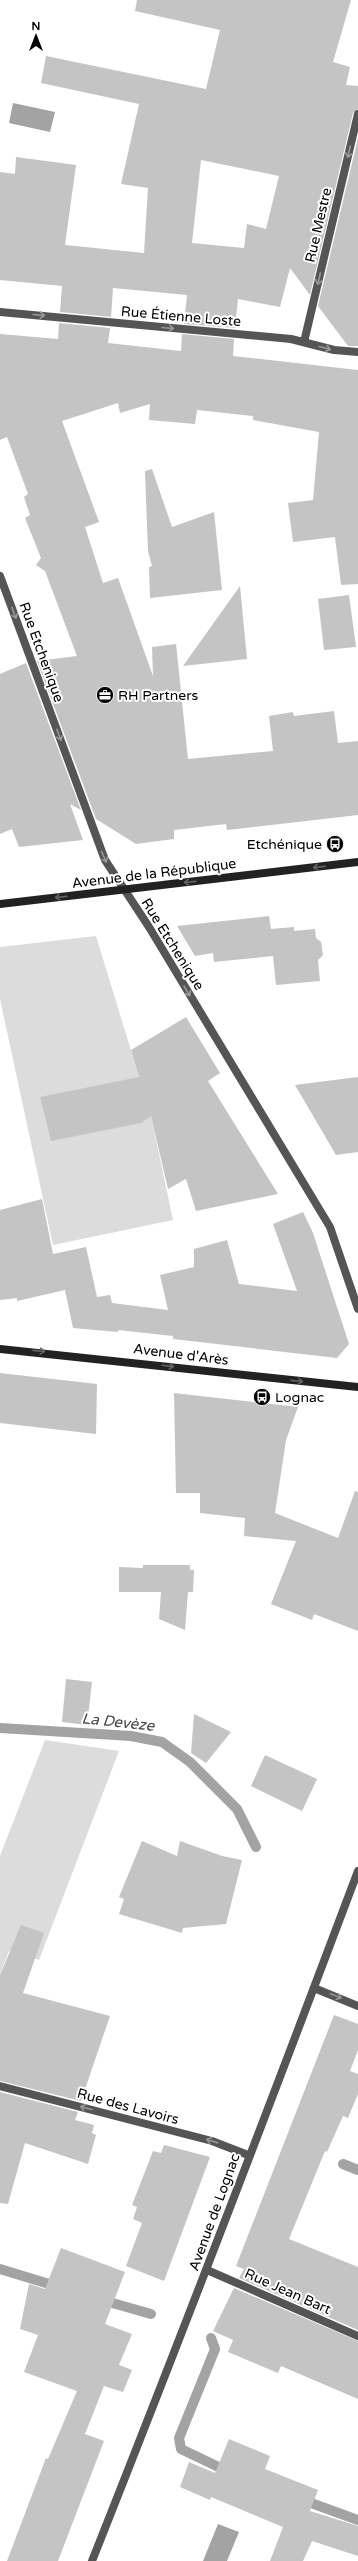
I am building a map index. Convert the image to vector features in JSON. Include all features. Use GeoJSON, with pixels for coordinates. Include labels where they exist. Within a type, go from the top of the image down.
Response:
{"type":"FeatureCollection","features":[{"type":"Feature","properties":{"kind":"main road","name":"Avenue de la République"},"geometry":{"type":"LineString","coordinates":[[0,904],[358,862]]}},
{"type":"Feature","properties":{"kind":"main road","name":"Avenue d'Arès"},"geometry":{"type":"LineString","coordinates":[[0,1349],[358,1387]]}},
{"type":"Feature","properties":{"kind":"street","name":"Rue Mestre"},"geometry":{"type":"LineString","coordinates":[[304,342],[358,114]]}},
{"type":"Feature","properties":{"kind":"street","name":"Rue Étienne Loste"},"geometry":{"type":"LineString","coordinates":[[0,312],[304,342],[334,350],[358,352]]}},
{"type":"Feature","properties":{"kind":"street","name":"Rue Etchenique"},"geometry":{"type":"LineString","coordinates":[[0,576],[105,860],[149,927],[330,1227],[358,1309]]}},
{"type":"Feature","properties":{"kind":"street","name":"Avenue de Lognac"},"geometry":{"type":"LineString","coordinates":[[92,2561],[207,2270],[248,2155],[358,1872]]}},
{"type":"Feature","properties":{"kind":"street"},"geometry":{"type":"LineString","coordinates":[[314,1988],[358,2006]]}},
{"type":"Feature","properties":{"kind":"street","name":"Rue des Lavoirs"},"geometry":{"type":"LineString","coordinates":[[0,2086],[212,2141],[248,2155]]}},
{"type":"Feature","properties":{"kind":"street","name":"Rue Jean Bart"},"geometry":{"type":"LineString","coordinates":[[207,2270],[358,2336]]}},
{"type":"Feature","properties":{"kind":"shaded area"},"geometry":{"type":"Polygon","coordinates":[[[13,103],[55,112],[50,132],[9,123],[13,103]]]}},
{"type":"Feature","properties":{"kind":"shaded area"},"geometry":{"type":"Polygon","coordinates":[[[96,936],[151,1116],[173,1220],[53,1245],[0,999],[0,947],[96,936]]]}},
{"type":"Feature","properties":{"kind":"shaded area"},"geometry":{"type":"Polygon","coordinates":[[[45,1740],[119,1751],[39,1960],[9,1951],[0,1974],[0,1856],[45,1740]]]}},
{"type":"Feature","properties":{"kind":"shaded area"},"geometry":{"type":"Polygon","coordinates":[[[218,2524],[239,2532],[227,2561],[203,2561],[218,2524]]]}},
{"type":"Feature","properties":{"kind":"building"},"geometry":{"type":"Polygon","coordinates":[[[137,0],[351,0],[333,62],[350,67],[346,85],[358,86],[358,109],[353,113],[310,295],[290,268],[280,307],[238,299],[235,328],[184,324],[187,295],[113,288],[111,317],[60,312],[62,286],[0,280],[0,172],[15,174],[16,157],[76,165],[65,245],[144,253],[148,188],[121,184],[139,104],[41,83],[46,56],[206,89],[220,30],[135,11],[137,0]],[[201,160],[192,243],[244,248],[247,224],[266,229],[279,176],[201,160]]]}},
{"type":"Feature","properties":{"kind":"building"},"geometry":{"type":"Polygon","coordinates":[[[358,138],[358,346],[348,346],[318,306],[358,138]]]}},
{"type":"Feature","properties":{"kind":"building"},"geometry":{"type":"Polygon","coordinates":[[[59,323],[110,328],[108,343],[181,351],[182,334],[234,339],[233,356],[358,370],[358,584],[341,585],[335,537],[293,542],[288,503],[313,500],[319,432],[253,420],[253,416],[197,410],[195,424],[149,420],[150,404],[120,413],[118,403],[62,421],[99,522],[85,527],[103,583],[118,578],[153,676],[152,647],[176,644],[188,759],[273,751],[269,716],[293,712],[294,716],[334,711],[338,743],[358,741],[358,815],[227,830],[226,824],[174,830],[174,839],[136,844],[96,819],[37,661],[77,656],[45,571],[36,565],[41,558],[25,518],[30,515],[24,497],[28,494],[7,437],[0,440],[0,334],[58,339],[59,323]]]}},
{"type":"Feature","properties":{"kind":"building"},"geometry":{"type":"Polygon","coordinates":[[[152,469],[172,527],[214,512],[222,590],[150,598],[149,567],[152,566],[148,551],[145,471],[152,469]]]}},
{"type":"Feature","properties":{"kind":"building"},"geometry":{"type":"Polygon","coordinates":[[[240,586],[247,659],[183,666],[240,586]]]}},
{"type":"Feature","properties":{"kind":"building"},"geometry":{"type":"Polygon","coordinates":[[[349,595],[356,647],[324,650],[318,599],[349,595]]]}},
{"type":"Feature","properties":{"kind":"building"},"geometry":{"type":"Polygon","coordinates":[[[26,663],[81,810],[70,804],[83,840],[19,847],[12,829],[0,834],[0,674],[26,663]]]}},
{"type":"Feature","properties":{"kind":"building"},"geometry":{"type":"Polygon","coordinates":[[[269,916],[271,929],[294,927],[294,931],[315,929],[316,938],[321,942],[323,955],[318,960],[320,981],[276,985],[273,956],[214,962],[213,953],[195,956],[177,926],[269,916]]]}},
{"type":"Feature","properties":{"kind":"building"},"geometry":{"type":"Polygon","coordinates":[[[186,1017],[220,1073],[208,1081],[278,1194],[196,1211],[186,1179],[168,1189],[151,1116],[141,1123],[51,1141],[40,1097],[139,1077],[131,1050],[186,1017]]]}},
{"type":"Feature","properties":{"kind":"building"},"geometry":{"type":"Polygon","coordinates":[[[358,1077],[358,1152],[336,1155],[295,1085],[358,1077]]]}},
{"type":"Feature","properties":{"kind":"building"},"geometry":{"type":"Polygon","coordinates":[[[42,1199],[53,1254],[86,1247],[97,1297],[110,1295],[112,1303],[168,1310],[160,1275],[194,1267],[194,1249],[227,1240],[239,1284],[297,1291],[273,1224],[303,1212],[313,1233],[349,1344],[337,1358],[173,1339],[173,1336],[118,1330],[118,1332],[73,1328],[65,1290],[17,1301],[17,1298],[0,1300],[0,1210],[42,1199]]]}},
{"type":"Feature","properties":{"kind":"building"},"geometry":{"type":"Polygon","coordinates":[[[0,1373],[97,1384],[96,1434],[0,1423],[0,1373]]]}},
{"type":"Feature","properties":{"kind":"building"},"geometry":{"type":"Polygon","coordinates":[[[174,1393],[298,1407],[286,1440],[275,1513],[338,1538],[355,1491],[358,1492],[358,1631],[314,1614],[312,1620],[271,1604],[296,1541],[244,1536],[245,1518],[200,1513],[200,1493],[176,1493],[174,1393]]]}},
{"type":"Feature","properties":{"kind":"building"},"geometry":{"type":"Polygon","coordinates":[[[143,1565],[190,1565],[190,1570],[194,1570],[193,1592],[188,1592],[185,1630],[159,1619],[161,1592],[119,1592],[119,1567],[143,1568],[143,1565]]]}},
{"type":"Feature","properties":{"kind":"building"},"geometry":{"type":"Polygon","coordinates":[[[66,1679],[92,1682],[87,1725],[62,1722],[66,1679]]]}},
{"type":"Feature","properties":{"kind":"building"},"geometry":{"type":"Polygon","coordinates":[[[194,1714],[231,1732],[206,1763],[191,1753],[194,1714]]]}},
{"type":"Feature","properties":{"kind":"building"},"geometry":{"type":"Polygon","coordinates":[[[265,1755],[317,1779],[302,1811],[251,1786],[265,1755]]]}},
{"type":"Feature","properties":{"kind":"building"},"geometry":{"type":"Polygon","coordinates":[[[142,1841],[177,1856],[180,1841],[222,1856],[242,1860],[226,1924],[183,1928],[182,1933],[119,1914],[124,1899],[119,1897],[142,1841]]]}},
{"type":"Feature","properties":{"kind":"building"},"geometry":{"type":"Polygon","coordinates":[[[21,1925],[44,1933],[23,1993],[110,2016],[81,2101],[0,2081],[0,1975],[21,1925]]]}},
{"type":"Feature","properties":{"kind":"building"},"geometry":{"type":"Polygon","coordinates":[[[334,2015],[358,2024],[358,2050],[350,2071],[358,2074],[358,2094],[348,2118],[343,2116],[327,2152],[325,2151],[289,2239],[358,2267],[358,2330],[239,2278],[244,2269],[236,2266],[334,2015]]]}},
{"type":"Feature","properties":{"kind":"building"},"geometry":{"type":"Polygon","coordinates":[[[0,2092],[78,2112],[75,2120],[94,2125],[92,2133],[96,2135],[88,2164],[25,2143],[8,2204],[0,2203],[0,2092]]]}},
{"type":"Feature","properties":{"kind":"building"},"geometry":{"type":"Polygon","coordinates":[[[164,2145],[210,2157],[164,2281],[126,2266],[142,2223],[133,2219],[137,2207],[132,2205],[153,2151],[161,2153],[164,2145]]]}},
{"type":"Feature","properties":{"kind":"building"},"geometry":{"type":"Polygon","coordinates":[[[61,2248],[125,2272],[105,2324],[132,2334],[119,2365],[132,2370],[123,2392],[104,2386],[85,2434],[104,2441],[58,2561],[7,2561],[46,2458],[48,2459],[77,2391],[24,2372],[38,2335],[20,2329],[29,2284],[45,2289],[61,2248]]]}},
{"type":"Feature","properties":{"kind":"building"},"geometry":{"type":"Polygon","coordinates":[[[234,2288],[358,2341],[358,2399],[281,2366],[278,2373],[228,2352],[233,2340],[213,2331],[234,2288]]]}},
{"type":"Feature","properties":{"kind":"building"},"geometry":{"type":"Polygon","coordinates":[[[229,2439],[270,2456],[265,2469],[318,2490],[310,2511],[358,2526],[358,2556],[312,2541],[303,2561],[270,2561],[283,2527],[211,2497],[210,2500],[180,2487],[189,2462],[215,2473],[229,2439]]]}},
{"type":"Feature","properties":{"kind":"waterway","name":"La Devèze"},"geometry":{"type":"LineString","coordinates":[[0,1728],[131,1736],[162,1742],[190,1762],[237,1809],[256,1847]]}},
{"type":"Feature","properties":{"kind":"waterway","name":"La Devèze"},"geometry":{"type":"LineString","coordinates":[[343,2164],[358,2170]]}},
{"type":"Feature","properties":{"kind":"waterway"},"geometry":{"type":"LineString","coordinates":[[0,2269],[59,2287]]}},
{"type":"Feature","properties":{"kind":"waterway"},"geometry":{"type":"LineString","coordinates":[[102,2300],[151,2314]]}},
{"type":"Feature","properties":{"kind":"waterway"},"geometry":{"type":"LineString","coordinates":[[211,2338],[215,2349],[179,2438],[181,2449],[229,2472]]}},
{"type":"Feature","properties":{"kind":"waterway"},"geometry":{"type":"LineString","coordinates":[[300,2499],[358,2520]]}},
{"type":"Feature","properties":{"kind":"place","name":"RH Partners"},"geometry":{"type":"Point","coordinates":[105,695]}},
{"type":"Feature","properties":{"kind":"place","name":"Etchénique"},"geometry":{"type":"Point","coordinates":[335,844]}},
{"type":"Feature","properties":{"kind":"place","name":"Lognac"},"geometry":{"type":"Point","coordinates":[262,1397]}}]}
